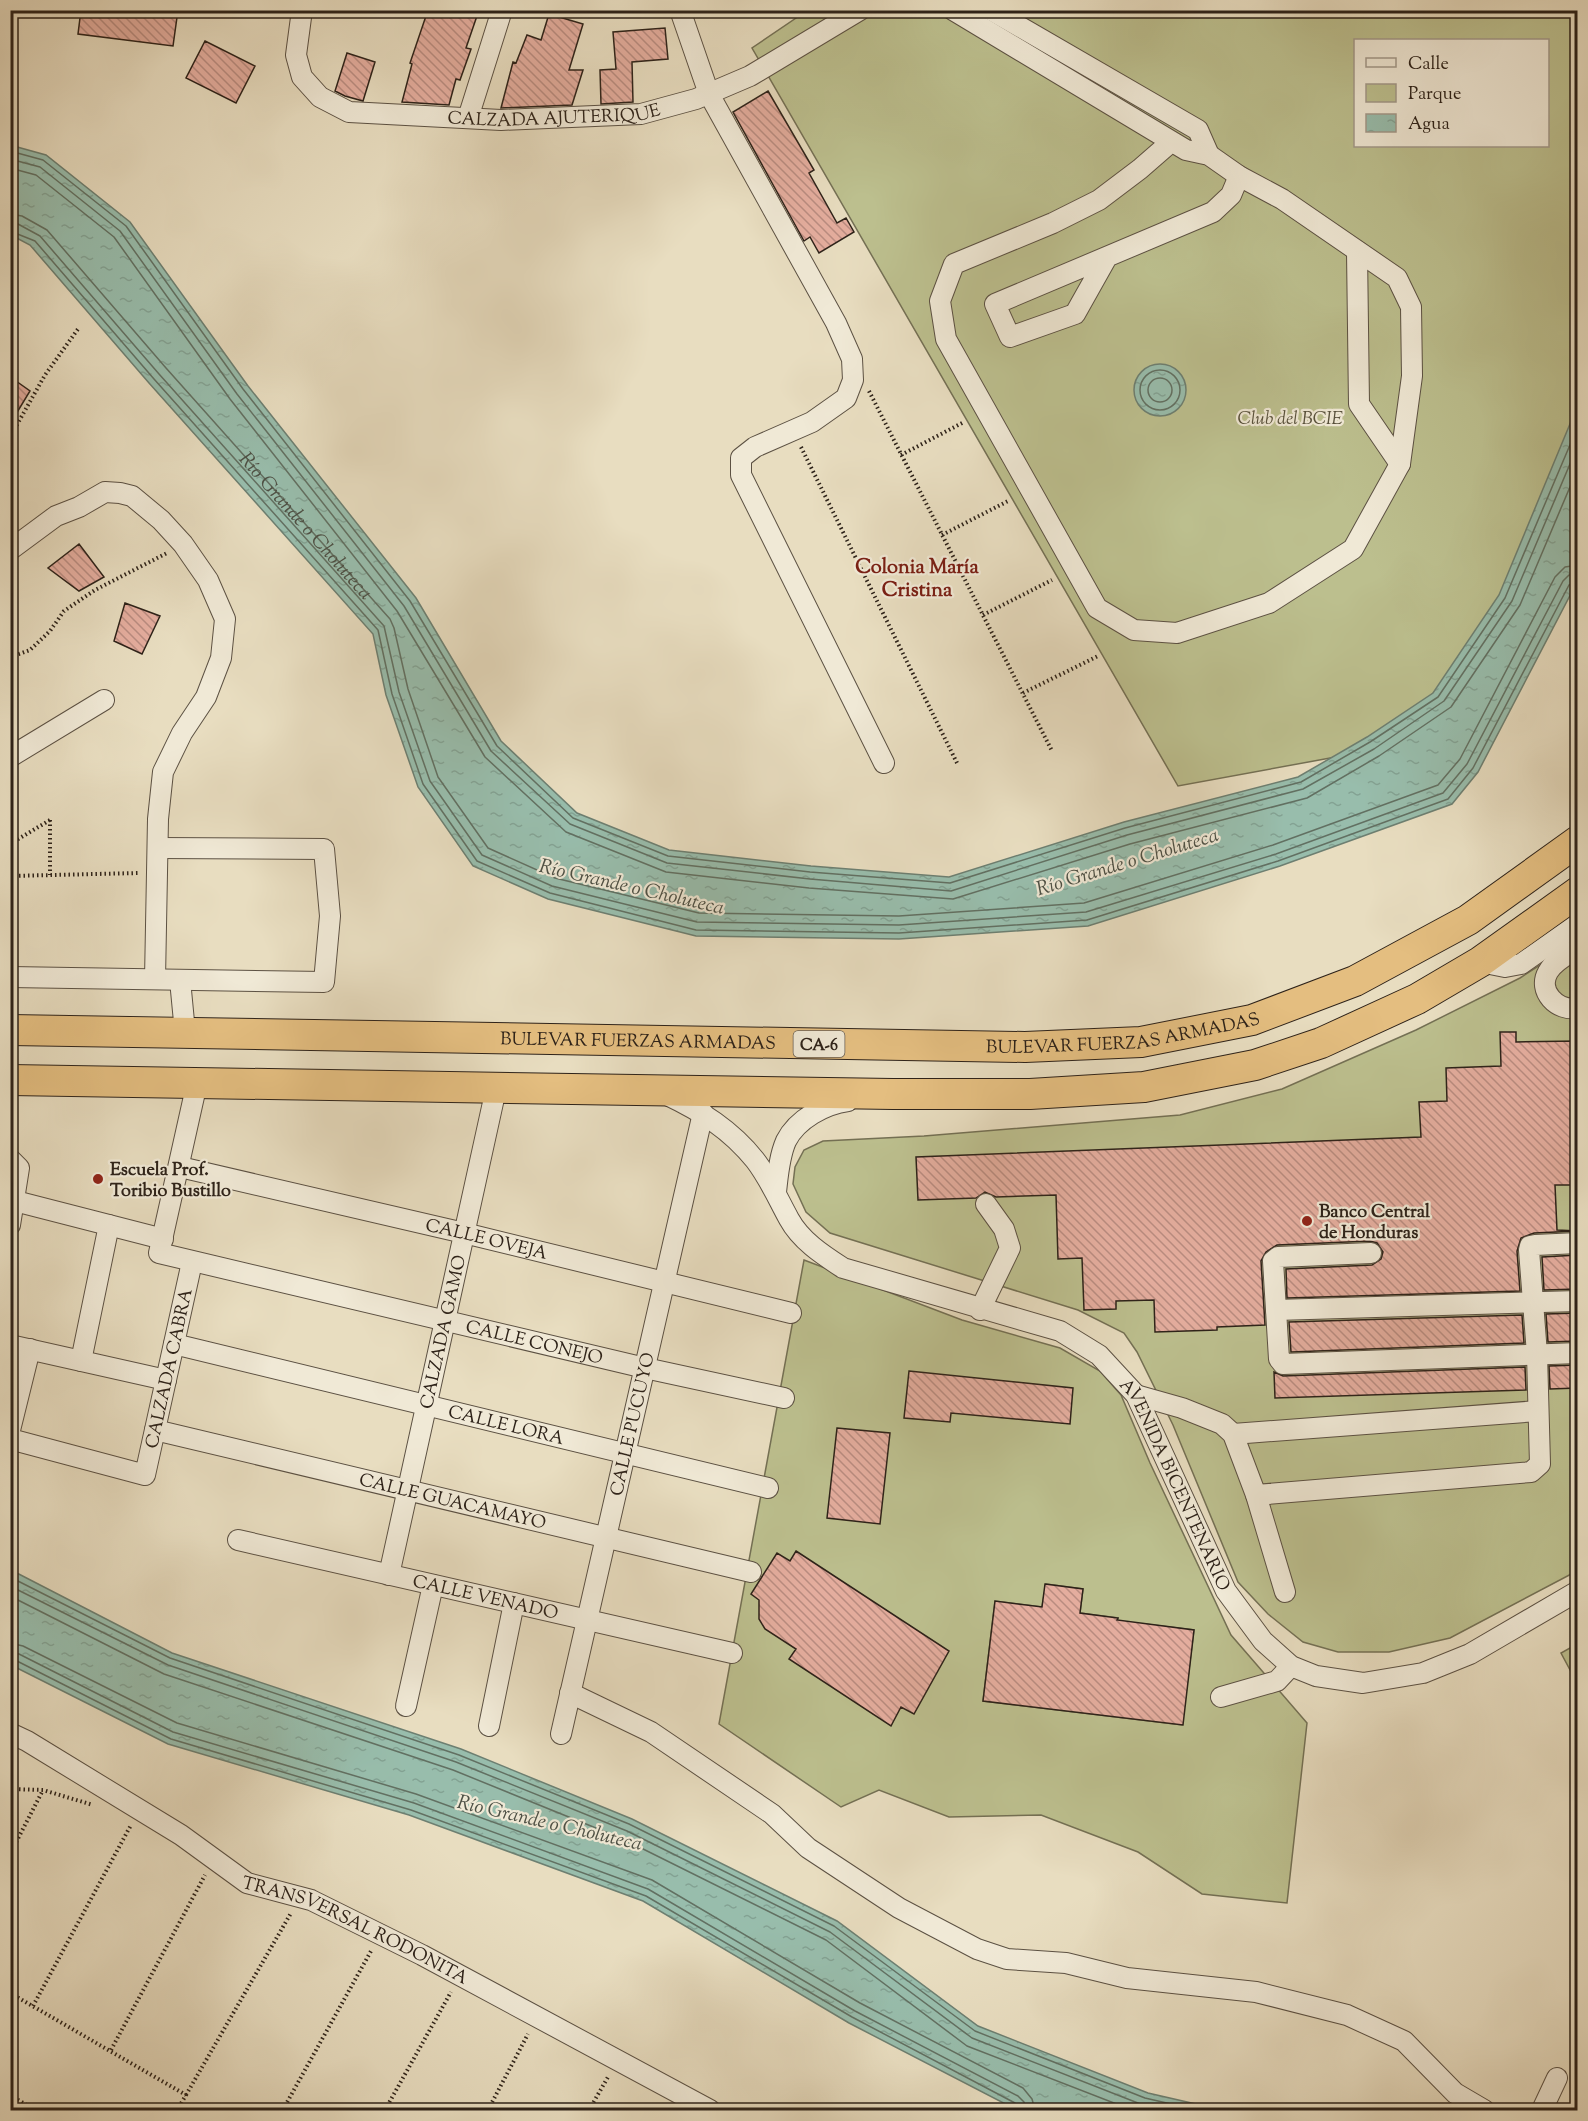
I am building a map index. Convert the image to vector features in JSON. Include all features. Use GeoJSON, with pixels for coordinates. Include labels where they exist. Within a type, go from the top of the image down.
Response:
{"type":"FeatureCollection","features":[{"type":"Feature","properties":{"kind":"highway","name":"BULEVAR FUERZAS ARMADAS"},"geometry":{"type":"LineString","coordinates":[[10,1030],[1025,1047],[1141,1042],[1252,1020],[1355,981],[1468,920],[1578,841]]}},
{"type":"Feature","properties":{"kind":"highway"},"geometry":{"type":"LineString","coordinates":[[10,1080],[893,1094],[1030,1094],[1144,1088],[1255,1065],[1321,1043],[1373,1020],[1417,999],[1480,962],[1578,892]]}},
{"type":"Feature","properties":{"kind":"street","name":"CALZADA AJUTERIQUE"},"geometry":{"type":"LineString","coordinates":[[302,10],[296,55],[302,77],[320,97],[350,112],[501,120],[641,114],[696,99],[750,76],[860,10]]}},
{"type":"Feature","properties":{"kind":"street"},"geometry":{"type":"LineString","coordinates":[[468,118],[502,10]]}},
{"type":"Feature","properties":{"kind":"street"},"geometry":{"type":"LineString","coordinates":[[680,10],[709,94],[836,323],[852,358],[853,380],[846,398],[812,422],[755,447],[741,458],[741,475],[884,763]]}},
{"type":"Feature","properties":{"kind":"street"},"geometry":{"type":"LineString","coordinates":[[953,10],[1172,142],[1186,150],[1209,156],[1282,200],[1397,278],[1411,307],[1412,376],[1400,464],[1353,549],[1269,603],[1177,633],[1134,630],[1097,608],[946,339],[940,301],[954,264],[1053,223],[1099,200],[1172,142]]}},
{"type":"Feature","properties":{"kind":"street"},"geometry":{"type":"LineString","coordinates":[[991,10],[1198,130],[1209,156]]}},
{"type":"Feature","properties":{"kind":"street"},"geometry":{"type":"LineString","coordinates":[[1107,257],[1075,314],[1010,338],[995,304],[1214,212],[1232,195],[1239,176]]}},
{"type":"Feature","properties":{"kind":"street"},"geometry":{"type":"LineString","coordinates":[[1357,250],[1359,404],[1400,464]]}},
{"type":"Feature","properties":{"kind":"street"},"geometry":{"type":"LineString","coordinates":[[10,550],[56,516],[79,507],[105,492],[120,492],[132,496],[161,520],[183,544],[208,580],[225,619],[221,658],[206,697],[182,733],[163,772],[158,819],[155,980]]}},
{"type":"Feature","properties":{"kind":"street"},"geometry":{"type":"LineString","coordinates":[[10,757],[104,700]]}},
{"type":"Feature","properties":{"kind":"street"},"geometry":{"type":"LineString","coordinates":[[10,977],[324,982],[330,916],[324,849],[158,848]]}},
{"type":"Feature","properties":{"kind":"street"},"geometry":{"type":"LineString","coordinates":[[1480,962],[1505,967],[1521,964],[1578,924]]}},
{"type":"Feature","properties":{"kind":"street"},"geometry":{"type":"LineString","coordinates":[[1578,948],[1554,963],[1546,974],[1545,984],[1548,994],[1557,1006],[1578,1008]]}},
{"type":"Feature","properties":{"kind":"street"},"geometry":{"type":"LineString","coordinates":[[180,980],[186,1032]]}},
{"type":"Feature","properties":{"kind":"street"},"geometry":{"type":"LineString","coordinates":[[15,1201],[163,1239],[197,1083]]}},
{"type":"Feature","properties":{"kind":"street","name":"CALZADA GAMO"},"geometry":{"type":"LineString","coordinates":[[389,1575],[496,1089]]}},
{"type":"Feature","properties":{"kind":"street","name":"AVENIDA BICENTENARIO"},"geometry":{"type":"LineString","coordinates":[[659,1092],[703,1113],[727,1131],[754,1159],[776,1192],[790,1221],[814,1248],[843,1268],[1060,1332],[1099,1355],[1136,1395],[1226,1591],[1263,1641],[1291,1666],[1316,1676],[1363,1683],[1423,1673],[1470,1654],[1578,1591]]}},
{"type":"Feature","properties":{"kind":"street"},"geometry":{"type":"LineString","coordinates":[[776,1192],[779,1162],[787,1140],[802,1122],[821,1109],[842,1102],[893,1094]]}},
{"type":"Feature","properties":{"kind":"street","name":"CALLE PUCUYO"},"geometry":{"type":"LineString","coordinates":[[561,1734],[703,1113]]}},
{"type":"Feature","properties":{"kind":"street"},"geometry":{"type":"LineString","coordinates":[[10,1159],[19,1168],[10,1225]]}},
{"type":"Feature","properties":{"kind":"street","name":"CALLE OVEJA"},"geometry":{"type":"LineString","coordinates":[[180,1167],[465,1233],[791,1313]]}},
{"type":"Feature","properties":{"kind":"street"},"geometry":{"type":"LineString","coordinates":[[980,1310],[1010,1248],[1004,1229],[986,1204]]}},
{"type":"Feature","properties":{"kind":"street"},"geometry":{"type":"LineString","coordinates":[[81,1361],[109,1225]]}},
{"type":"Feature","properties":{"kind":"street","name":"CALLE CONEJO"},"geometry":{"type":"LineString","coordinates":[[163,1239],[159,1253],[192,1262],[645,1368],[784,1398]]}},
{"type":"Feature","properties":{"kind":"street"},"geometry":{"type":"LineString","coordinates":[[1256,1495],[1531,1473],[1540,1464],[1537,1354],[1530,1246],[1578,1244]]}},
{"type":"Feature","properties":{"kind":"street"},"geometry":{"type":"LineString","coordinates":[[1371,1253],[1278,1257],[1273,1261],[1279,1359],[1283,1364],[1578,1353]]}},
{"type":"Feature","properties":{"kind":"street","name":"CALZADA CABRA"},"geometry":{"type":"LineString","coordinates":[[10,1439],[145,1475],[192,1262]]}},
{"type":"Feature","properties":{"kind":"street"},"geometry":{"type":"LineString","coordinates":[[1276,1310],[1578,1301]]}},
{"type":"Feature","properties":{"kind":"street","name":"CALLE LORA"},"geometry":{"type":"LineString","coordinates":[[174,1344],[768,1488]]}},
{"type":"Feature","properties":{"kind":"street"},"geometry":{"type":"LineString","coordinates":[[10,1345],[166,1380]]}},
{"type":"Feature","properties":{"kind":"street"},"geometry":{"type":"LineString","coordinates":[[10,1430],[30,1349]]}},
{"type":"Feature","properties":{"kind":"street"},"geometry":{"type":"LineString","coordinates":[[1136,1395],[1182,1408],[1222,1424],[1233,1434],[1256,1495],[1286,1592]]}},
{"type":"Feature","properties":{"kind":"street"},"geometry":{"type":"LineString","coordinates":[[1233,1434],[1538,1411]]}},
{"type":"Feature","properties":{"kind":"street","name":"CALLE GUACAMAYO"},"geometry":{"type":"LineString","coordinates":[[155,1430],[751,1572]]}},
{"type":"Feature","properties":{"kind":"street","name":"CALLE VENADO"},"geometry":{"type":"LineString","coordinates":[[238,1540],[732,1653]]}},
{"type":"Feature","properties":{"kind":"street"},"geometry":{"type":"LineString","coordinates":[[406,1706],[433,1585]]}},
{"type":"Feature","properties":{"kind":"street"},"geometry":{"type":"LineString","coordinates":[[489,1726],[514,1603]]}},
{"type":"Feature","properties":{"kind":"street"},"geometry":{"type":"LineString","coordinates":[[1221,1697],[1277,1681],[1291,1666]]}},
{"type":"Feature","properties":{"kind":"street"},"geometry":{"type":"LineString","coordinates":[[570,1693],[651,1732],[772,1814],[808,1848],[871,1890],[899,1908],[977,1949],[1007,1959],[1066,1963],[1127,1978],[1256,1992],[1347,2014],[1404,2041],[1455,2093],[1484,2110]]}},
{"type":"Feature","properties":{"kind":"street","name":"TRANSVERSAL RODONITA"},"geometry":{"type":"LineString","coordinates":[[10,1733],[181,1835],[247,1883],[311,1900],[461,1976],[710,2110]]}},
{"type":"Feature","properties":{"kind":"street"},"geometry":{"type":"LineString","coordinates":[[1542,2110],[1557,2078]]}},
{"type":"Feature","properties":{"kind":"path"},"geometry":{"type":"LineString","coordinates":[[10,437],[45,375],[78,329]]}},
{"type":"Feature","properties":{"kind":"path"},"geometry":{"type":"LineString","coordinates":[[852,358],[1052,751]]}},
{"type":"Feature","properties":{"kind":"path"},"geometry":{"type":"LineString","coordinates":[[901,455],[964,422]]}},
{"type":"Feature","properties":{"kind":"path"},"geometry":{"type":"LineString","coordinates":[[792,430],[957,763]]}},
{"type":"Feature","properties":{"kind":"path"},"geometry":{"type":"LineString","coordinates":[[942,535],[1010,500]]}},
{"type":"Feature","properties":{"kind":"path"},"geometry":{"type":"LineString","coordinates":[[10,657],[30,650],[50,631],[64,611],[94,590],[183,544]]}},
{"type":"Feature","properties":{"kind":"path"},"geometry":{"type":"LineString","coordinates":[[983,615],[1052,580]]}},
{"type":"Feature","properties":{"kind":"path"},"geometry":{"type":"LineString","coordinates":[[1023,693],[1098,656]]}},
{"type":"Feature","properties":{"kind":"path"},"geometry":{"type":"LineString","coordinates":[[10,844],[50,820],[50,875]]}},
{"type":"Feature","properties":{"kind":"path"},"geometry":{"type":"LineString","coordinates":[[10,876],[157,872]]}},
{"type":"Feature","properties":{"kind":"path"},"geometry":{"type":"LineString","coordinates":[[10,1789],[43,1791],[94,1805]]}},
{"type":"Feature","properties":{"kind":"path"},"geometry":{"type":"LineString","coordinates":[[10,1854],[43,1791]]}},
{"type":"Feature","properties":{"kind":"path"},"geometry":{"type":"LineString","coordinates":[[33,2006],[140,1810]]}},
{"type":"Feature","properties":{"kind":"path"},"geometry":{"type":"LineString","coordinates":[[111,2049],[213,1859]]}},
{"type":"Feature","properties":{"kind":"path"},"geometry":{"type":"LineString","coordinates":[[177,2110],[301,1897]]}},
{"type":"Feature","properties":{"kind":"path"},"geometry":{"type":"LineString","coordinates":[[285,2106],[380,1935]]}},
{"type":"Feature","properties":{"kind":"path"},"geometry":{"type":"LineString","coordinates":[[385,2110],[461,1976]]}},
{"type":"Feature","properties":{"kind":"path"},"geometry":{"type":"LineString","coordinates":[[10,1993],[111,2049],[186,2095]]}},
{"type":"Feature","properties":{"kind":"path"},"geometry":{"type":"LineString","coordinates":[[488,2110],[537,2017]]}},
{"type":"Feature","properties":{"kind":"path"},"geometry":{"type":"LineString","coordinates":[[589,2110],[617,2061]]}},
{"type":"Feature","properties":{"kind":"path"},"geometry":{"type":"LineString","coordinates":[[10,2095],[35,2110]]}},
{"type":"Feature","properties":{"kind":"green space","name":"Club del BCIE"},"geometry":{"type":"Polygon","coordinates":[[[808,10],[1577,11],[1577,462],[1514,610],[1379,749],[1178,786],[752,48],[808,10]]]}},
{"type":"Feature","properties":{"kind":"green space"},"geometry":{"type":"Polygon","coordinates":[[[1577,941],[1577,1571],[1450,1638],[1389,1652],[1338,1652],[1303,1642],[1268,1614],[1238,1582],[1173,1425],[1137,1352],[1124,1333],[1078,1310],[830,1233],[806,1212],[793,1184],[795,1167],[804,1150],[823,1141],[924,1136],[1180,1115],[1282,1089],[1416,1030],[1520,978],[1577,941]]]}},
{"type":"Feature","properties":{"kind":"green space"},"geometry":{"type":"Polygon","coordinates":[[[804,1260],[962,1320],[1060,1348],[1100,1371],[1121,1395],[1150,1463],[1231,1635],[1307,1723],[1287,1903],[1202,1894],[1138,1852],[1041,1815],[949,1817],[879,1790],[841,1807],[719,1724],[804,1260]],[[1046,1584],[1042,1607],[995,1601],[983,1701],[1182,1725],[1194,1630],[1145,1624],[1115,1638],[1118,1618],[1080,1613],[1083,1589],[1046,1584]]]}},
{"type":"Feature","properties":{"kind":"green space"},"geometry":{"type":"Polygon","coordinates":[[[1577,1644],[1577,1683],[1561,1653],[1577,1644]]]}},
{"type":"Feature","properties":{"kind":"water","name":"Río Grande o Choluteca"},"geometry":{"type":"Polygon","coordinates":[[[10,145],[46,155],[130,222],[248,386],[416,598],[501,741],[577,813],[669,850],[811,866],[949,877],[1124,822],[1298,777],[1367,737],[1433,693],[1499,595],[1577,407],[1577,582],[1478,772],[1452,804],[1280,866],[1088,926],[899,939],[696,936],[548,899],[473,866],[418,787],[386,695],[373,634],[149,383],[30,245],[11,235],[10,145]]]}},
{"type":"Feature","properties":{"kind":"water"},"geometry":{"type":"Polygon","coordinates":[[[1160,364],[1170,366],[1178,372],[1184,380],[1186,390],[1184,400],[1178,408],[1170,414],[1160,416],[1150,414],[1142,408],[1136,400],[1134,390],[1136,380],[1142,372],[1150,366],[1160,364]]]}},
{"type":"Feature","properties":{"kind":"water","name":"Río Grande o Choluteca"},"geometry":{"type":"Polygon","coordinates":[[[11,1570],[172,1653],[461,1749],[632,1819],[837,1921],[978,2026],[1148,2093],[1222,2110],[1017,2110],[849,2023],[643,1901],[409,1815],[168,1744],[11,1665],[11,1570]]]}},
{"type":"Feature","properties":{"kind":"building"},"geometry":{"type":"Polygon","coordinates":[[[81,10],[178,10],[173,46],[78,34],[81,10]]]}},
{"type":"Feature","properties":{"kind":"building"},"geometry":{"type":"Polygon","coordinates":[[[428,10],[479,10],[466,48],[471,49],[460,80],[456,79],[449,105],[402,102],[412,64],[410,63],[428,10]]]}},
{"type":"Feature","properties":{"kind":"building"},"geometry":{"type":"Polygon","coordinates":[[[549,14],[583,24],[569,70],[583,70],[572,105],[501,108],[513,62],[516,63],[527,35],[541,40],[549,14]]]}},
{"type":"Feature","properties":{"kind":"building"},"geometry":{"type":"Polygon","coordinates":[[[665,28],[668,59],[632,62],[633,102],[601,104],[600,70],[616,69],[613,32],[665,28]]]}},
{"type":"Feature","properties":{"kind":"building"},"geometry":{"type":"Polygon","coordinates":[[[205,41],[255,66],[236,103],[186,78],[205,41]]]}},
{"type":"Feature","properties":{"kind":"building"},"geometry":{"type":"Polygon","coordinates":[[[347,53],[375,62],[363,101],[335,91],[347,53]]]}},
{"type":"Feature","properties":{"kind":"building"},"geometry":{"type":"Polygon","coordinates":[[[768,91],[814,170],[809,173],[837,223],[846,218],[854,232],[819,253],[810,237],[804,241],[733,112],[768,91]]]}},
{"type":"Feature","properties":{"kind":"building"},"geometry":{"type":"Polygon","coordinates":[[[16,381],[30,391],[10,424],[10,389],[16,381]]]}},
{"type":"Feature","properties":{"kind":"building"},"geometry":{"type":"Polygon","coordinates":[[[79,544],[104,577],[79,591],[48,568],[79,544]]]}},
{"type":"Feature","properties":{"kind":"building"},"geometry":{"type":"Polygon","coordinates":[[[125,603],[160,616],[142,654],[114,641],[125,603]]]}},
{"type":"Feature","properties":{"kind":"building","name":"Banco Central de Honduras"},"geometry":{"type":"Polygon","coordinates":[[[1500,1032],[1516,1032],[1516,1042],[1578,1041],[1578,1185],[1555,1185],[1557,1230],[1578,1231],[1534,1233],[1521,1238],[1517,1251],[1520,1291],[1287,1298],[1286,1269],[1372,1265],[1381,1259],[1383,1252],[1377,1243],[1370,1241],[1277,1245],[1266,1252],[1261,1261],[1265,1325],[1217,1327],[1217,1330],[1155,1332],[1154,1300],[1116,1301],[1116,1309],[1084,1310],[1082,1258],[1058,1259],[1056,1195],[996,1197],[985,1192],[976,1198],[918,1200],[916,1157],[1421,1137],[1419,1102],[1447,1101],[1446,1068],[1501,1066],[1500,1032]]]}},
{"type":"Feature","properties":{"kind":"building"},"geometry":{"type":"Polygon","coordinates":[[[1578,1255],[1578,1289],[1544,1290],[1542,1257],[1578,1255]]]}},
{"type":"Feature","properties":{"kind":"building"},"geometry":{"type":"Polygon","coordinates":[[[1578,1313],[1578,1341],[1548,1342],[1546,1314],[1578,1313]]]}},
{"type":"Feature","properties":{"kind":"building"},"geometry":{"type":"Polygon","coordinates":[[[1522,1315],[1524,1343],[1291,1352],[1289,1322],[1522,1315]]]}},
{"type":"Feature","properties":{"kind":"building"},"geometry":{"type":"Polygon","coordinates":[[[1578,1365],[1578,1388],[1550,1389],[1549,1366],[1578,1365]]]}},
{"type":"Feature","properties":{"kind":"building"},"geometry":{"type":"Polygon","coordinates":[[[1525,1367],[1526,1390],[1275,1398],[1274,1372],[1283,1376],[1525,1367]]]}},
{"type":"Feature","properties":{"kind":"building"},"geometry":{"type":"Polygon","coordinates":[[[909,1371],[1073,1388],[1070,1424],[951,1413],[950,1422],[904,1418],[909,1371]]]}},
{"type":"Feature","properties":{"kind":"building"},"geometry":{"type":"Polygon","coordinates":[[[837,1428],[890,1433],[880,1524],[827,1518],[837,1428]]]}},
{"type":"Feature","properties":{"kind":"building"},"geometry":{"type":"Polygon","coordinates":[[[796,1551],[949,1651],[914,1714],[901,1707],[891,1726],[789,1659],[796,1649],[765,1629],[759,1619],[759,1600],[751,1594],[777,1553],[790,1561],[796,1551]]]}},
{"type":"Feature","properties":{"kind":"building"},"geometry":{"type":"Polygon","coordinates":[[[1045,1584],[1083,1589],[1080,1613],[1194,1630],[1183,1725],[983,1701],[995,1601],[1042,1607],[1045,1584]]]}},
{"type":"Feature","properties":{"kind":"place","name":"Escuela Prof. Toribio Bustillo"},"geometry":{"type":"Point","coordinates":[98,1179]}},
{"type":"Feature","properties":{"kind":"place","name":"Banco Central de Honduras"},"geometry":{"type":"Point","coordinates":[1307,1221]}},
{"type":"Feature","properties":{"kind":"district","name":"Colonia María Cristina"},"geometry":{"type":"Point","coordinates":[917,578]}}]}
